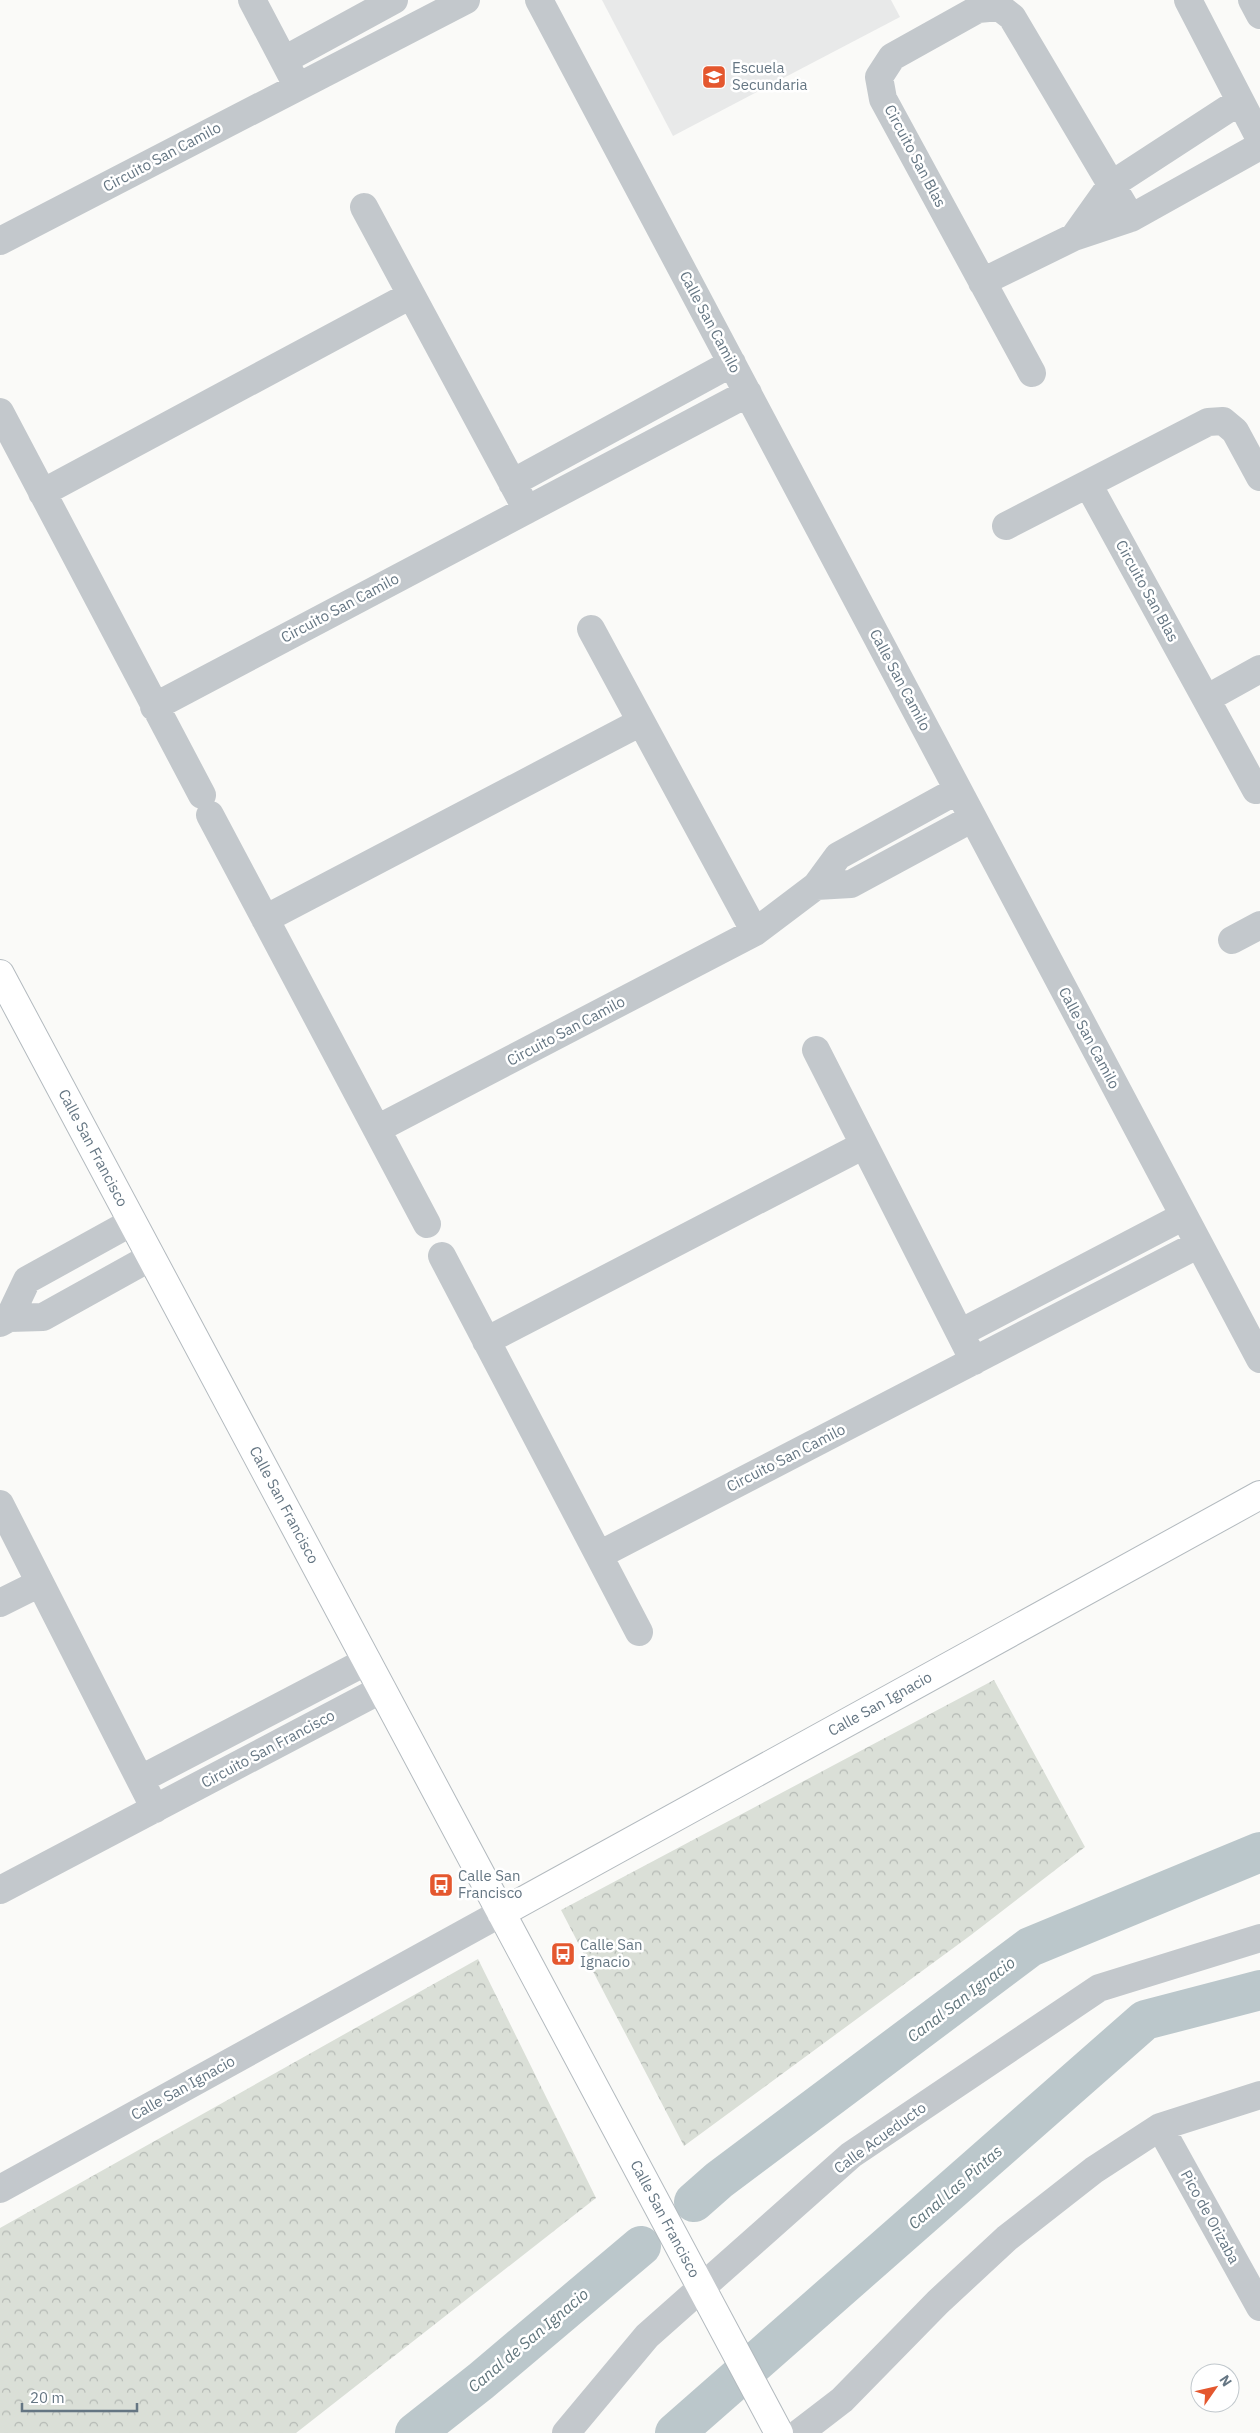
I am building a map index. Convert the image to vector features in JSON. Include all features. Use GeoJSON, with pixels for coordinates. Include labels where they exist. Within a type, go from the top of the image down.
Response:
{"type":"FeatureCollection","features":[{"type":"Feature","properties":{"kind":"street"},"geometry":{"type":"LineString","coordinates":[[252,0],[298,86]]}},
{"type":"Feature","properties":{"kind":"street"},"geometry":{"type":"LineString","coordinates":[[284,60],[394,0]]}},
{"type":"Feature","properties":{"kind":"street","name":"Circuito San Camilo"},"geometry":{"type":"LineString","coordinates":[[0,241],[466,0]]}},
{"type":"Feature","properties":{"kind":"street","name":"Calle San Camilo"},"geometry":{"type":"LineString","coordinates":[[539,0],[1260,1360]]}},
{"type":"Feature","properties":{"kind":"street"},"geometry":{"type":"LineString","coordinates":[[1188,0],[1260,139]]}},
{"type":"Feature","properties":{"kind":"street"},"geometry":{"type":"LineString","coordinates":[[1252,0],[1260,14]]}},
{"type":"Feature","properties":{"kind":"street","name":"Circuito San Blas"},"geometry":{"type":"LineString","coordinates":[[1032,374],[884,99],[880,77],[892,56],[978,9],[999,7],[1012,17],[1131,218]]}},
{"type":"Feature","properties":{"kind":"street"},"geometry":{"type":"LineString","coordinates":[[1074,237],[1111,185],[1240,101]]}},
{"type":"Feature","properties":{"kind":"street"},"geometry":{"type":"LineString","coordinates":[[982,282],[1074,237],[1131,218],[1260,146]]}},
{"type":"Feature","properties":{"kind":"street"},"geometry":{"type":"LineString","coordinates":[[364,208],[527,510]]}},
{"type":"Feature","properties":{"kind":"street"},"geometry":{"type":"LineString","coordinates":[[42,492],[411,295]]}},
{"type":"Feature","properties":{"kind":"street"},"geometry":{"type":"LineString","coordinates":[[512,483],[732,363]]}},
{"type":"Feature","properties":{"kind":"street","name":"Circuito San Camilo"},"geometry":{"type":"LineString","coordinates":[[154,707],[748,393]]}},
{"type":"Feature","properties":{"kind":"street"},"geometry":{"type":"LineString","coordinates":[[0,412],[427,1224]]}},
{"type":"Feature","properties":{"kind":"street"},"geometry":{"type":"LineString","coordinates":[[1006,526],[1208,422],[1223,422],[1235,431],[1260,477]]}},
{"type":"Feature","properties":{"kind":"street","name":"Circuito San Blas"},"geometry":{"type":"LineString","coordinates":[[1088,484],[1256,790]]}},
{"type":"Feature","properties":{"kind":"street"},"geometry":{"type":"LineString","coordinates":[[591,629],[755,932]]}},
{"type":"Feature","properties":{"kind":"street"},"geometry":{"type":"LineString","coordinates":[[1206,699],[1260,669]]}},
{"type":"Feature","properties":{"kind":"street"},"geometry":{"type":"LineString","coordinates":[[265,919],[641,722]]}},
{"type":"Feature","properties":{"kind":"street","name":"Circuito San Camilo"},"geometry":{"type":"LineString","coordinates":[[376,1130],[755,932],[816,886],[838,856],[958,790]]}},
{"type":"Feature","properties":{"kind":"street"},"geometry":{"type":"LineString","coordinates":[[816,886],[851,884],[973,818]]}},
{"type":"Feature","properties":{"kind":"street"},"geometry":{"type":"LineString","coordinates":[[1232,940],[1260,924]]}},
{"type":"Feature","properties":{"kind":"street","name":"Calle San Francisco"},"geometry":{"type":"LineString","coordinates":[[0,974],[701,2287],[784,2430]]}},
{"type":"Feature","properties":{"kind":"street"},"geometry":{"type":"LineString","coordinates":[[816,1050],[974,1361]]}},
{"type":"Feature","properties":{"kind":"street"},"geometry":{"type":"LineString","coordinates":[[486,1341],[864,1145]]}},
{"type":"Feature","properties":{"kind":"street"},"geometry":{"type":"LineString","coordinates":[[960,1334],[1184,1216]]}},
{"type":"Feature","properties":{"kind":"street"},"geometry":{"type":"LineString","coordinates":[[5,1321],[27,1280],[132,1222]]}},
{"type":"Feature","properties":{"kind":"street","name":"Circuito San Camilo"},"geometry":{"type":"LineString","coordinates":[[599,1555],[1199,1244]]}},
{"type":"Feature","properties":{"kind":"street"},"geometry":{"type":"LineString","coordinates":[[442,1256],[639,1632]]}},
{"type":"Feature","properties":{"kind":"street"},"geometry":{"type":"LineString","coordinates":[[5,1321],[43,1317],[151,1257]]}},
{"type":"Feature","properties":{"kind":"street","name":"Calle San Ignacio"},"geometry":{"type":"LineString","coordinates":[[0,2189],[1260,1495]]}},
{"type":"Feature","properties":{"kind":"street"},"geometry":{"type":"LineString","coordinates":[[0,1504],[155,1808]]}},
{"type":"Feature","properties":{"kind":"street"},"geometry":{"type":"LineString","coordinates":[[0,1603],[40,1583]]}},
{"type":"Feature","properties":{"kind":"street","name":"Circuito San Francisco"},"geometry":{"type":"LineString","coordinates":[[141,1779],[367,1661]]}},
{"type":"Feature","properties":{"kind":"street","name":"Circuito San Francisco"},"geometry":{"type":"LineString","coordinates":[[0,1890],[382,1689]]}},
{"type":"Feature","properties":{"kind":"street","name":"Calle Acueducto"},"geometry":{"type":"LineString","coordinates":[[566,2433],[647,2336],[851,2155],[1099,1988],[1260,1938]]}},
{"type":"Feature","properties":{"kind":"street"},"geometry":{"type":"LineString","coordinates":[[784,2430],[842,2400],[938,2302],[1007,2238],[1094,2170],[1160,2127],[1260,2095]]}},
{"type":"Feature","properties":{"kind":"street","name":"Pico de Orizaba"},"geometry":{"type":"LineString","coordinates":[[1160,2127],[1260,2307]]}},
{"type":"Feature","properties":{"kind":"shaded area","name":"Escuela Secundaria"},"geometry":{"type":"Polygon","coordinates":[[[602,0],[891,0],[900,17],[673,136],[602,0]]]}},
{"type":"Feature","properties":{"kind":"green space"},"geometry":{"type":"Polygon","coordinates":[[[994,1680],[1085,1847],[971,1935],[684,2146],[561,1910],[994,1680]]]}},
{"type":"Feature","properties":{"kind":"green space"},"geometry":{"type":"Polygon","coordinates":[[[478,1959],[596,2198],[296,2433],[0,2433],[0,2228],[478,1959]]]}},
{"type":"Feature","properties":{"kind":"waterway","name":"Canal San Ignacio"},"geometry":{"type":"LineString","coordinates":[[694,2202],[719,2180],[1030,1947],[1260,1852]]}},
{"type":"Feature","properties":{"kind":"waterway","name":"Canal Las Pintas"},"geometry":{"type":"LineString","coordinates":[[675,2433],[1145,2020],[1260,1990]]}},
{"type":"Feature","properties":{"kind":"waterway","name":"Canal de San Ignacio"},"geometry":{"type":"LineString","coordinates":[[415,2433],[481,2381],[641,2246]]}},
{"type":"Feature","properties":{"kind":"place","name":"Escuela Secundaria"},"geometry":{"type":"Point","coordinates":[714,77]}},
{"type":"Feature","properties":{"kind":"place","name":"Calle San Francisco"},"geometry":{"type":"Point","coordinates":[441,1885]}},
{"type":"Feature","properties":{"kind":"place","name":"Calle San Ignacio"},"geometry":{"type":"Point","coordinates":[563,1954]}}]}
